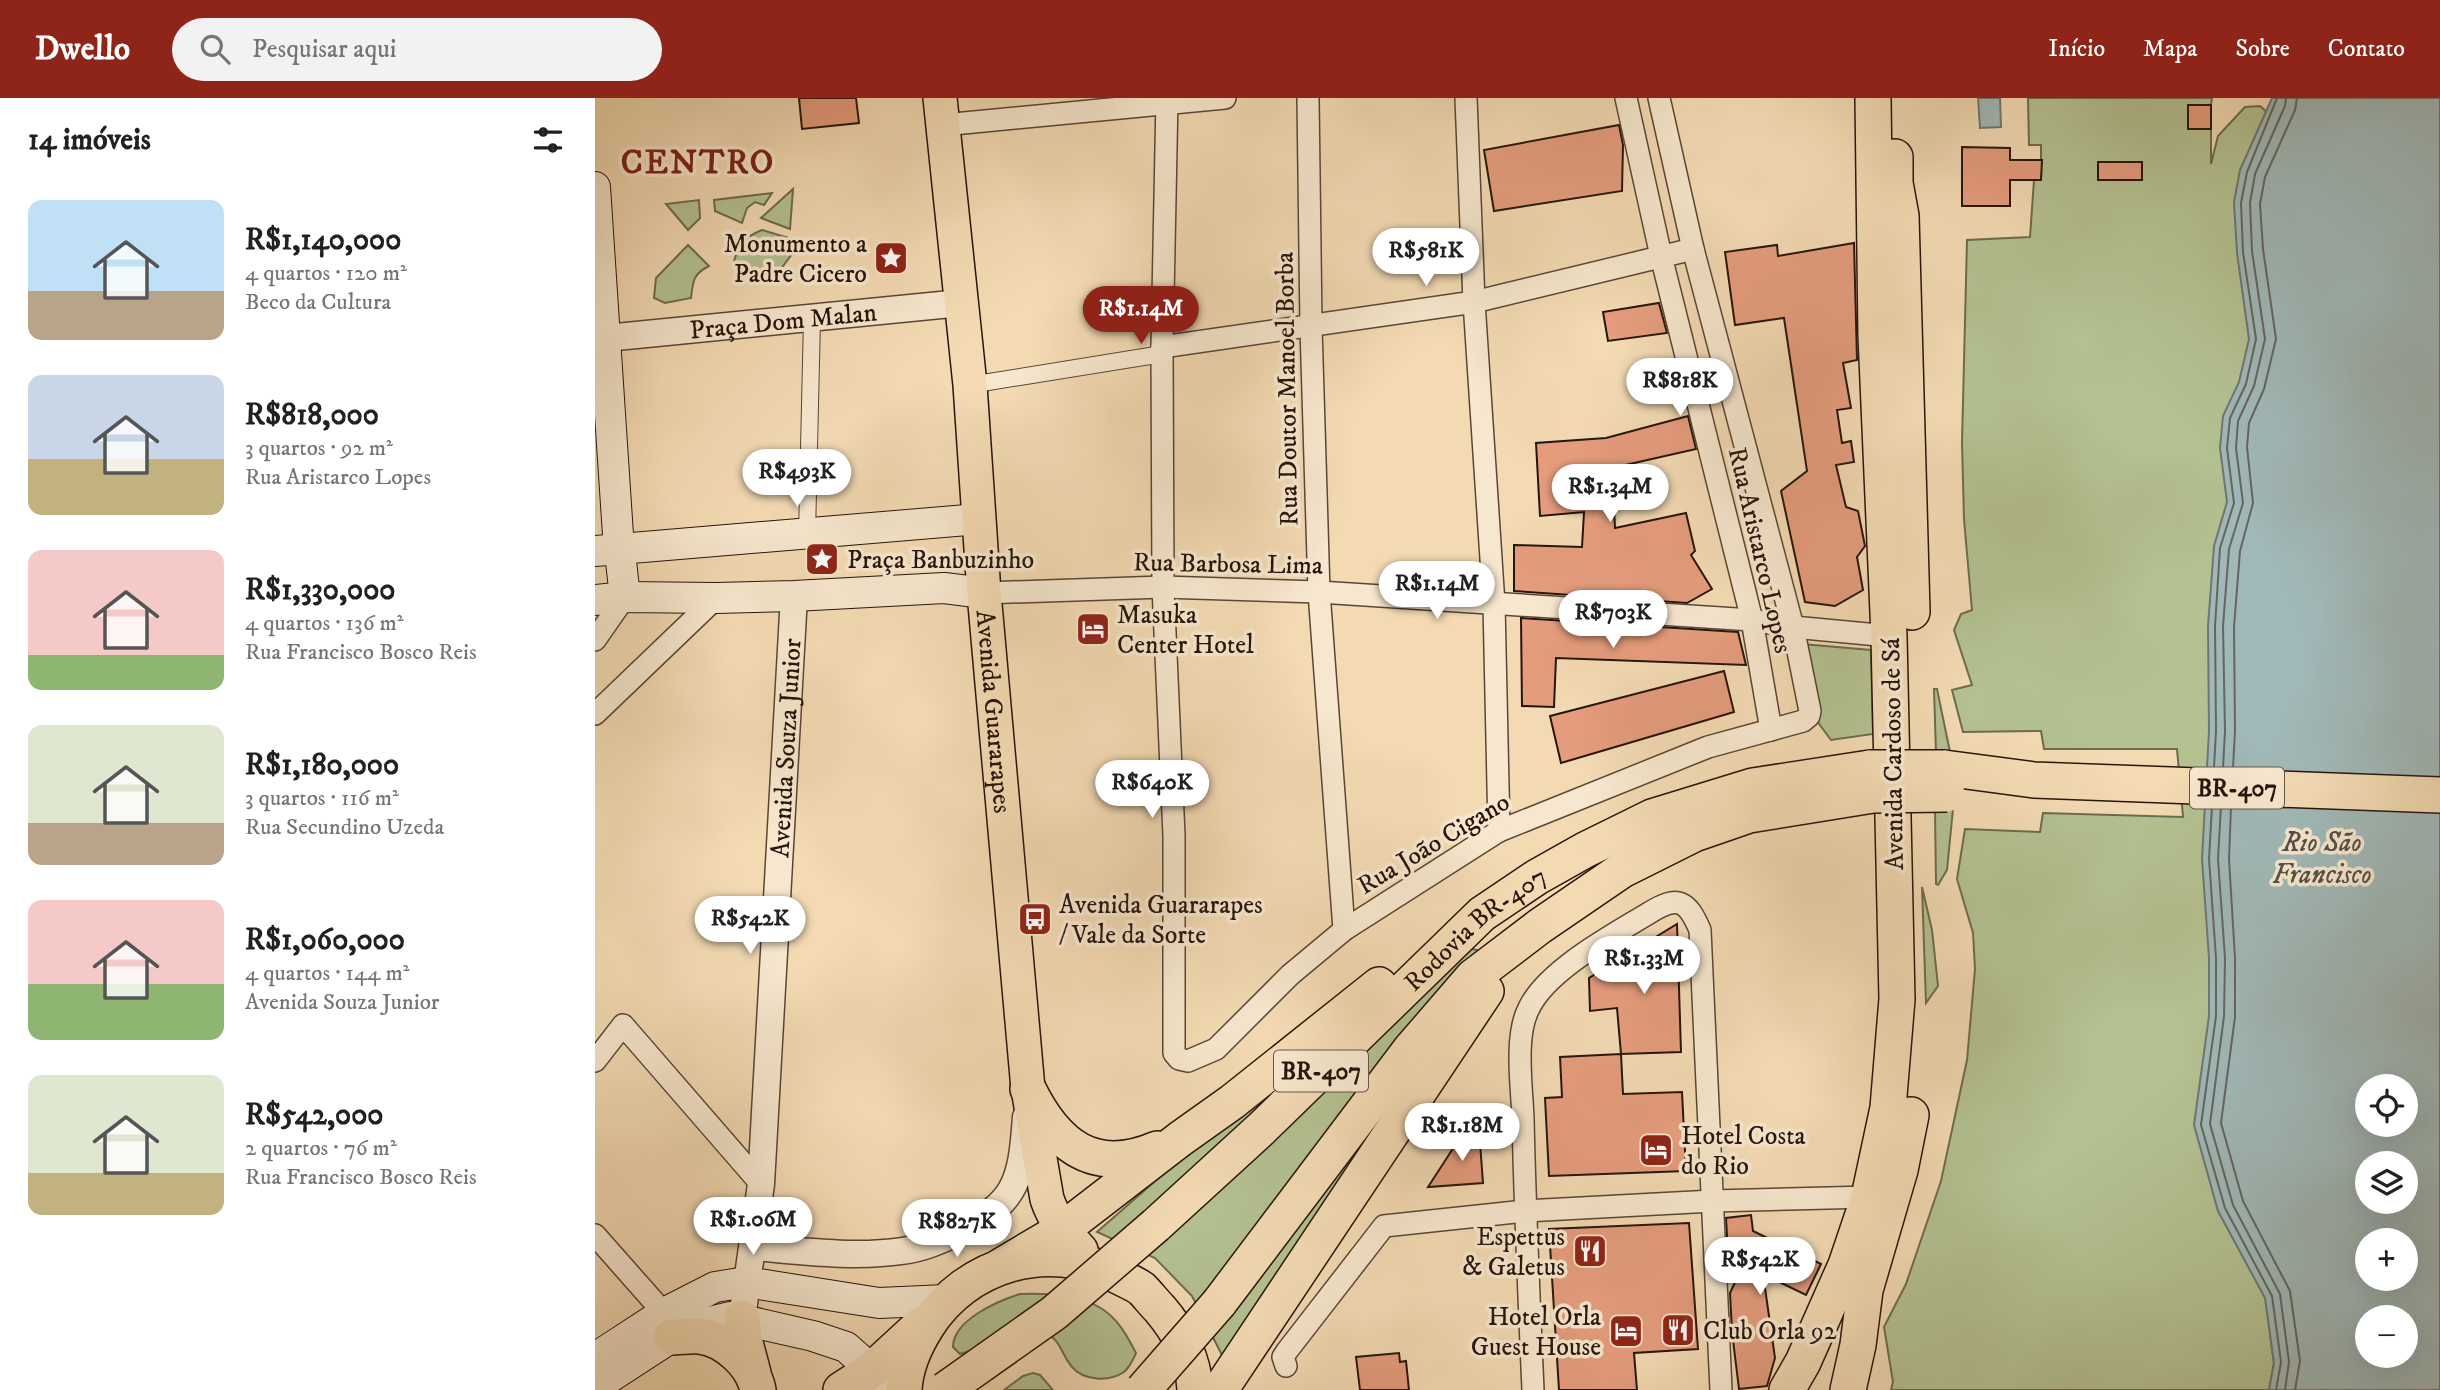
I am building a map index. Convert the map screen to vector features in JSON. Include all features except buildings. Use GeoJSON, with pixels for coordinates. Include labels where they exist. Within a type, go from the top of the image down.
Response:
{"type":"FeatureCollection","features":[{"type":"Feature","properties":{"kind":"highway","name":"Avenida Cardoso de Sá"},"geometry":{"type":"LineString","coordinates":[[1787,1390],[1803,1362],[1846,1265],[1869,1197],[1888,1108],[1897,999],[1889,636],[1876,335],[1873,98]]}},
{"type":"Feature","properties":{"kind":"highway","name":"Avenida Cardoso de Sá"},"geometry":{"type":"LineString","coordinates":[[1848,1390],[1858,1345],[1865,1290],[1900,1170],[1911,1114],[1920,994],[1901,216],[1895,183],[1895,98]]}},
{"type":"Feature","properties":{"kind":"highway","name":"BR-407"},"geometry":{"type":"LineString","coordinates":[[1871,781],[1987,792],[2034,780],[2440,796]]}},
{"type":"Feature","properties":{"kind":"highway","name":"Rodovia BR-407"},"geometry":{"type":"LineString","coordinates":[[945,1390],[1054,1312],[1156,1225],[1261,1129],[1482,914],[1537,877],[1652,817],[1753,786],[1871,781]]}},
{"type":"Feature","properties":{"kind":"highway","name":"Rodovia BR-407"},"geometry":{"type":"LineString","coordinates":[[1143,1390],[1219,1303],[1410,1050],[1473,978],[1539,926],[1622,870],[1694,834],[1749,815],[1871,781]]}},
{"type":"Feature","properties":{"kind":"highway"},"geometry":{"type":"LineString","coordinates":[[841,1390],[877,1380],[942,1305],[971,1280],[1001,1266],[1062,1230],[1179,1139],[1232,1102],[1434,939],[1482,914]]}},
{"type":"Feature","properties":{"kind":"highway"},"geometry":{"type":"LineString","coordinates":[[1220,1390],[1487,988],[1539,926]]}},
{"type":"Feature","properties":{"kind":"highway"},"geometry":{"type":"LineString","coordinates":[[1028,1089],[1041,1115],[1053,1130],[1084,1154],[1103,1160],[1126,1160],[1179,1139]]}},
{"type":"Feature","properties":{"kind":"highway"},"geometry":{"type":"LineString","coordinates":[[1001,1266],[1048,1257],[1095,1264],[1140,1288],[1175,1326],[1195,1373],[1195,1390]]}},
{"type":"Feature","properties":{"kind":"highway"},"geometry":{"type":"LineString","coordinates":[[904,1390],[916,1342],[942,1305]]}},
{"type":"Feature","properties":{"kind":"highway"},"geometry":{"type":"LineString","coordinates":[[742,1318],[744,1339],[756,1382]]}},
{"type":"Feature","properties":{"kind":"highway"},"geometry":{"type":"LineString","coordinates":[[668,1325],[709,1338],[734,1352],[756,1382]]}},
{"type":"Feature","properties":{"kind":"main road","name":"Avenida Guararapes"},"geometry":{"type":"LineString","coordinates":[[942,112],[970,385],[984,593],[1028,1089],[1047,1199],[1053,1215],[1062,1230],[1095,1264]]}},
{"type":"Feature","properties":{"kind":"main road"},"geometry":{"type":"LineString","coordinates":[[595,187],[606,338],[607,549],[625,597]]}},
{"type":"Feature","properties":{"kind":"main road"},"geometry":{"type":"LineString","coordinates":[[607,549],[979,519]]}},
{"type":"Feature","properties":{"kind":"main road"},"geometry":{"type":"LineString","coordinates":[[595,600],[625,597],[794,596],[944,587],[984,593]]}},
{"type":"Feature","properties":{"kind":"main road"},"geometry":{"type":"LineString","coordinates":[[595,1387],[715,1287],[746,1282],[879,1303],[942,1305]]}},
{"type":"Feature","properties":{"kind":"main road"},"geometry":{"type":"LineString","coordinates":[[595,1359],[668,1325],[701,1324],[730,1317],[846,1347],[877,1380]]}},
{"type":"Feature","properties":{"kind":"street"},"geometry":{"type":"LineString","coordinates":[[942,112],[1226,98]]}},
{"type":"Feature","properties":{"kind":"street","name":"Rua Doutor Manoel Borba"},"geometry":{"type":"LineString","coordinates":[[1308,98],[1319,592],[1344,930]]}},
{"type":"Feature","properties":{"kind":"street"},"geometry":{"type":"LineString","coordinates":[[1466,98],[1473,302],[1495,604],[1499,831]]}},
{"type":"Feature","properties":{"kind":"street","name":"Rua Aristarco Lopes"},"geometry":{"type":"LineString","coordinates":[[1626,98],[1661,256],[1752,620],[1771,730]]}},
{"type":"Feature","properties":{"kind":"street","name":"Rua Aristarco Lopes"},"geometry":{"type":"LineString","coordinates":[[1659,98],[1693,249],[1793,627],[1810,711],[1803,721]]}},
{"type":"Feature","properties":{"kind":"street"},"geometry":{"type":"LineString","coordinates":[[1163,587],[1162,350],[1167,101]]}},
{"type":"Feature","properties":{"kind":"street"},"geometry":{"type":"LineString","coordinates":[[970,385],[1162,350],[1473,302],[1693,249]]}},
{"type":"Feature","properties":{"kind":"street","name":"Praça Dom Malan"},"geometry":{"type":"LineString","coordinates":[[606,338],[961,303]]}},
{"type":"Feature","properties":{"kind":"street"},"geometry":{"type":"LineString","coordinates":[[807,534],[812,319]]}},
{"type":"Feature","properties":{"kind":"street","name":"Rua Barbosa Lima"},"geometry":{"type":"LineString","coordinates":[[984,593],[1163,587],[1319,592],[1752,620],[1793,627],[1889,636]]}},
{"type":"Feature","properties":{"kind":"street","name":"Rua João Cigano"},"geometry":{"type":"LineString","coordinates":[[1163,587],[1174,836],[1174,1053],[1179,1059],[1188,1061],[1216,1049],[1290,975],[1344,930],[1499,831],[1708,747],[1803,721]]}},
{"type":"Feature","properties":{"kind":"street","name":"Avenida Souza Junior"},"geometry":{"type":"LineString","coordinates":[[742,1318],[761,1184],[794,596]]}},
{"type":"Feature","properties":{"kind":"street"},"geometry":{"type":"LineString","coordinates":[[595,640],[625,597]]}},
{"type":"Feature","properties":{"kind":"street"},"geometry":{"type":"LineString","coordinates":[[595,714],[716,598]]}},
{"type":"Feature","properties":{"kind":"street"},"geometry":{"type":"LineString","coordinates":[[1533,1390],[1521,1039],[1528,1009],[1540,990],[1559,972],[1669,902],[1682,903],[1692,913],[1700,930],[1721,1390]]}},
{"type":"Feature","properties":{"kind":"street"},"geometry":{"type":"LineString","coordinates":[[595,1061],[623,1025],[761,1184]]}},
{"type":"Feature","properties":{"kind":"street"},"geometry":{"type":"LineString","coordinates":[[753,1247],[813,1252],[903,1251],[950,1236],[982,1220],[999,1207],[1012,1189],[1019,1169],[1028,1089]]}},
{"type":"Feature","properties":{"kind":"street"},"geometry":{"type":"LineString","coordinates":[[1286,1366],[1283,1357],[1384,1226],[1525,1211],[1713,1201],[1869,1197]]}},
{"type":"Feature","properties":{"kind":"street"},"geometry":{"type":"LineString","coordinates":[[595,1235],[668,1325]]}},
{"type":"Feature","properties":{"kind":"green space"},"geometry":{"type":"Polygon","coordinates":[[[2028,98],[2212,98],[2211,105],[2188,105],[2188,129],[2211,129],[2211,164],[2218,136],[2245,107],[2260,106],[2275,119],[2270,1334],[2274,1363],[2269,1390],[1891,1390],[1893,1382],[1884,1327],[1906,1284],[1941,1181],[1967,1060],[1975,969],[1973,933],[1957,879],[1965,829],[2040,832],[2043,813],[2183,817],[2177,749],[2044,749],[2041,731],[1963,732],[1952,690],[1972,685],[1954,630],[1961,614],[1972,610],[1964,519],[1962,442],[1967,240],[2030,237],[2034,180],[2041,180],[2041,145],[2029,145],[2028,98]],[[2098,163],[2099,180],[2141,180],[2098,163]]]}},
{"type":"Feature","properties":{"kind":"green space"},"geometry":{"type":"Polygon","coordinates":[[[793,189],[790,229],[761,218],[793,189]]]}},
{"type":"Feature","properties":{"kind":"green space"},"geometry":{"type":"Polygon","coordinates":[[[772,193],[764,205],[755,202],[747,208],[742,223],[715,211],[714,200],[772,193]]]}},
{"type":"Feature","properties":{"kind":"green space"},"geometry":{"type":"Polygon","coordinates":[[[699,200],[700,218],[688,230],[666,204],[699,200]]]}},
{"type":"Feature","properties":{"kind":"green space"},"geometry":{"type":"Polygon","coordinates":[[[762,230],[789,238],[792,254],[771,282],[751,282],[734,262],[743,242],[762,230]]]}},
{"type":"Feature","properties":{"kind":"green space"},"geometry":{"type":"Polygon","coordinates":[[[688,245],[709,266],[695,279],[691,298],[665,303],[654,298],[656,278],[688,245]]]}},
{"type":"Feature","properties":{"kind":"green space"},"geometry":{"type":"Polygon","coordinates":[[[1802,644],[1871,650],[1873,734],[1831,740],[1814,717],[1802,644]]]}},
{"type":"Feature","properties":{"kind":"green space"},"geometry":{"type":"Polygon","coordinates":[[[1934,689],[1937,689],[1950,752],[1936,754],[1934,689]]]}},
{"type":"Feature","properties":{"kind":"green space"},"geometry":{"type":"Polygon","coordinates":[[[1953,809],[1947,870],[1938,885],[1935,810],[1953,809]]]}},
{"type":"Feature","properties":{"kind":"green space"},"geometry":{"type":"Polygon","coordinates":[[[1922,887],[1932,930],[1938,986],[1926,1003],[1922,887]]]}},
{"type":"Feature","properties":{"kind":"green space"},"geometry":{"type":"Polygon","coordinates":[[[1443,942],[1506,957],[1227,1365],[1192,1296],[1155,1258],[1097,1232],[1225,1120],[1443,942]]]}},
{"type":"Feature","properties":{"kind":"green space"},"geometry":{"type":"Polygon","coordinates":[[[1020,1294],[1068,1296],[1102,1309],[1119,1324],[1136,1353],[1130,1366],[1118,1375],[1104,1379],[1083,1375],[1072,1367],[1053,1338],[1040,1329],[960,1354],[953,1347],[960,1328],[968,1320],[1000,1301],[1020,1294]]]}},
{"type":"Feature","properties":{"kind":"green space"},"geometry":{"type":"Polygon","coordinates":[[[1033,1373],[1040,1375],[1053,1390],[1004,1390],[1023,1376],[1033,1373]]]}},
{"type":"Feature","properties":{"kind":"water"},"geometry":{"type":"Polygon","coordinates":[[[1978,98],[2000,98],[2001,127],[1980,128],[1978,98]]]}},
{"type":"Feature","properties":{"kind":"water","name":"Rio São Francisco"},"geometry":{"type":"Polygon","coordinates":[[[2272,98],[2440,98],[2440,1390],[2269,1390],[2274,1363],[2265,1298],[2218,1211],[2194,1125],[2209,1016],[2209,958],[2202,859],[2209,731],[2208,626],[2214,546],[2227,502],[2220,448],[2223,416],[2239,382],[2249,339],[2237,253],[2234,202],[2240,170],[2272,98]]]}},
{"type":"Feature","properties":{"kind":"place","name":"Monumento a Padre Cicero"},"geometry":{"type":"Point","coordinates":[891,258]}},
{"type":"Feature","properties":{"kind":"place","name":"Praça Banbuzinho"},"geometry":{"type":"Point","coordinates":[822,559]}},
{"type":"Feature","properties":{"kind":"place","name":"Masuka Center Hotel"},"geometry":{"type":"Point","coordinates":[1093,629]}},
{"type":"Feature","properties":{"kind":"place","name":"Avenida Guararapes / Vale da Sorte"},"geometry":{"type":"Point","coordinates":[1035,919]}},
{"type":"Feature","properties":{"kind":"place","name":"Hotel Costa do Rio"},"geometry":{"type":"Point","coordinates":[1656,1150]}},
{"type":"Feature","properties":{"kind":"place","name":"Espettus & Galetus"},"geometry":{"type":"Point","coordinates":[1590,1251]}},
{"type":"Feature","properties":{"kind":"place","name":"Club Orla 92"},"geometry":{"type":"Point","coordinates":[1678,1330]}},
{"type":"Feature","properties":{"kind":"place","name":"Hotel Orla Guest House"},"geometry":{"type":"Point","coordinates":[1626,1331]}},
{"type":"Feature","properties":{"kind":"district","name":"CENTRO"},"geometry":{"type":"Point","coordinates":[698,161]}}]}
